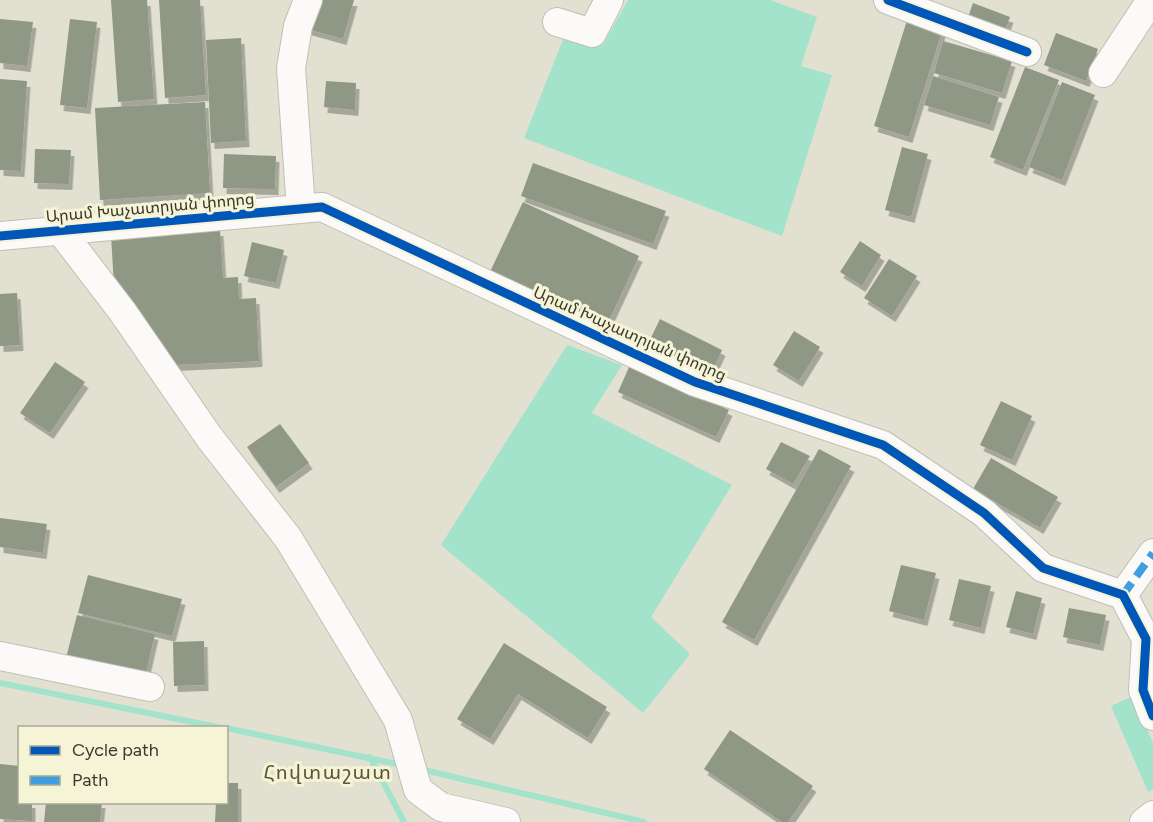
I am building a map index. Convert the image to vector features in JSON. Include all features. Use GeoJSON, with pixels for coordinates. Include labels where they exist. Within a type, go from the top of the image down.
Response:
{"type":"FeatureCollection","features":[{"type":"Feature","properties":{"kind":"street"},"geometry":{"type":"LineString","coordinates":[[301,209],[291,68],[297,26],[308,0]]}},
{"type":"Feature","properties":{"kind":"street"},"geometry":{"type":"LineString","coordinates":[[557,22],[592,33],[609,0]]}},
{"type":"Feature","properties":{"kind":"street"},"geometry":{"type":"LineString","coordinates":[[888,0],[1027,52]]}},
{"type":"Feature","properties":{"kind":"street"},"geometry":{"type":"LineString","coordinates":[[1103,73],[1151,0]]}},
{"type":"Feature","properties":{"kind":"street","name":"Արամ Խաչատրյան փողոց"},"geometry":{"type":"LineString","coordinates":[[0,236],[322,207],[695,382],[883,446],[984,513],[1043,568],[1123,595]]}},
{"type":"Feature","properties":{"kind":"street"},"geometry":{"type":"LineString","coordinates":[[60,230],[122,311],[209,437],[288,538],[398,720],[405,752],[418,790],[443,814],[506,822]]}},
{"type":"Feature","properties":{"kind":"street"},"geometry":{"type":"LineString","coordinates":[[1153,553],[1123,595],[1146,639],[1143,690],[1153,716]]}},
{"type":"Feature","properties":{"kind":"street"},"geometry":{"type":"LineString","coordinates":[[0,656],[150,687]]}},
{"type":"Feature","properties":{"kind":"street"},"geometry":{"type":"LineString","coordinates":[[1144,822],[1153,815]]}},
{"type":"Feature","properties":{"kind":"shaded area"},"geometry":{"type":"Polygon","coordinates":[[[628,0],[770,0],[817,17],[801,66],[832,75],[782,236],[524,138],[566,32],[604,43],[628,0]]]}},
{"type":"Feature","properties":{"kind":"shaded area"},"geometry":{"type":"Polygon","coordinates":[[[567,345],[622,365],[592,413],[732,485],[651,617],[690,654],[643,713],[441,545],[567,345]]]}},
{"type":"Feature","properties":{"kind":"shaded area"},"geometry":{"type":"Polygon","coordinates":[[[1133,696],[1153,743],[1153,790],[1148,792],[1111,706],[1133,696]]]}},
{"type":"Feature","properties":{"kind":"building"},"geometry":{"type":"Polygon","coordinates":[[[111,0],[147,0],[154,99],[118,102],[111,0]]]}},
{"type":"Feature","properties":{"kind":"building"},"geometry":{"type":"Polygon","coordinates":[[[159,0],[200,0],[206,95],[165,98],[159,0]]]}},
{"type":"Feature","properties":{"kind":"building"},"geometry":{"type":"Polygon","coordinates":[[[315,0],[354,0],[343,39],[307,29],[315,0]]]}},
{"type":"Feature","properties":{"kind":"building"},"geometry":{"type":"Polygon","coordinates":[[[973,3],[1010,17],[1003,36],[966,23],[973,3]]]}},
{"type":"Feature","properties":{"kind":"building"},"geometry":{"type":"Polygon","coordinates":[[[908,17],[943,28],[909,137],[874,126],[908,17]]]}},
{"type":"Feature","properties":{"kind":"building"},"geometry":{"type":"Polygon","coordinates":[[[0,19],[33,22],[27,66],[0,63],[0,19]]]}},
{"type":"Feature","properties":{"kind":"building"},"geometry":{"type":"Polygon","coordinates":[[[70,19],[97,22],[87,108],[60,105],[70,19]]]}},
{"type":"Feature","properties":{"kind":"building"},"geometry":{"type":"Polygon","coordinates":[[[1056,33],[1098,49],[1086,81],[1044,65],[1056,33]]]}},
{"type":"Feature","properties":{"kind":"building"},"geometry":{"type":"Polygon","coordinates":[[[241,38],[246,141],[211,143],[206,40],[241,38]]]}},
{"type":"Feature","properties":{"kind":"building"},"geometry":{"type":"Polygon","coordinates":[[[943,41],[1012,61],[1002,93],[934,73],[943,41]]]}},
{"type":"Feature","properties":{"kind":"building"},"geometry":{"type":"Polygon","coordinates":[[[1025,67],[1059,80],[1023,170],[990,157],[1025,67]]]}},
{"type":"Feature","properties":{"kind":"building"},"geometry":{"type":"Polygon","coordinates":[[[933,76],[999,97],[990,125],[924,105],[933,76]]]}},
{"type":"Feature","properties":{"kind":"building"},"geometry":{"type":"Polygon","coordinates":[[[0,79],[27,81],[21,171],[0,170],[0,79]]]}},
{"type":"Feature","properties":{"kind":"building"},"geometry":{"type":"Polygon","coordinates":[[[326,81],[356,83],[355,110],[324,107],[326,81]]]}},
{"type":"Feature","properties":{"kind":"building"},"geometry":{"type":"Polygon","coordinates":[[[1062,82],[1095,95],[1062,180],[1029,167],[1062,82]]]}},
{"type":"Feature","properties":{"kind":"building"},"geometry":{"type":"Polygon","coordinates":[[[205,102],[210,193],[100,200],[95,108],[205,102]]]}},
{"type":"Feature","properties":{"kind":"building"},"geometry":{"type":"Polygon","coordinates":[[[902,147],[928,154],[911,217],[885,210],[902,147]]]}},
{"type":"Feature","properties":{"kind":"building"},"geometry":{"type":"Polygon","coordinates":[[[35,149],[71,150],[69,184],[34,183],[35,149]]]}},
{"type":"Feature","properties":{"kind":"building"},"geometry":{"type":"Polygon","coordinates":[[[224,154],[276,156],[275,189],[223,188],[224,154]]]}},
{"type":"Feature","properties":{"kind":"building"},"geometry":{"type":"Polygon","coordinates":[[[533,163],[666,211],[653,244],[521,196],[533,163]]]}},
{"type":"Feature","properties":{"kind":"building"},"geometry":{"type":"Polygon","coordinates":[[[523,202],[639,256],[605,329],[489,274],[523,202]]]}},
{"type":"Feature","properties":{"kind":"building"},"geometry":{"type":"Polygon","coordinates":[[[220,230],[223,278],[238,277],[239,299],[256,298],[259,361],[173,365],[114,286],[111,235],[220,230]]]}},
{"type":"Feature","properties":{"kind":"building"},"geometry":{"type":"Polygon","coordinates":[[[860,241],[881,255],[862,286],[840,272],[860,241]]]}},
{"type":"Feature","properties":{"kind":"building"},"geometry":{"type":"Polygon","coordinates":[[[252,242],[284,250],[276,283],[244,276],[252,242]]]}},
{"type":"Feature","properties":{"kind":"building"},"geometry":{"type":"Polygon","coordinates":[[[889,259],[917,276],[892,316],[864,298],[889,259]]]}},
{"type":"Feature","properties":{"kind":"building"},"geometry":{"type":"Polygon","coordinates":[[[17,293],[20,345],[0,346],[0,294],[17,293]]]}},
{"type":"Feature","properties":{"kind":"building"},"geometry":{"type":"Polygon","coordinates":[[[660,319],[722,350],[710,376],[647,346],[660,319]]]}},
{"type":"Feature","properties":{"kind":"building"},"geometry":{"type":"Polygon","coordinates":[[[794,331],[820,347],[799,381],[773,365],[794,331]]]}},
{"type":"Feature","properties":{"kind":"building"},"geometry":{"type":"Polygon","coordinates":[[[55,362],[85,382],[50,433],[20,413],[55,362]]]}},
{"type":"Feature","properties":{"kind":"building"},"geometry":{"type":"Polygon","coordinates":[[[630,365],[729,410],[716,437],[618,392],[630,365]]]}},
{"type":"Feature","properties":{"kind":"building"},"geometry":{"type":"Polygon","coordinates":[[[1001,401],[1032,416],[1012,460],[980,445],[1001,401]]]}},
{"type":"Feature","properties":{"kind":"building"},"geometry":{"type":"Polygon","coordinates":[[[280,424],[309,463],[276,487],[247,447],[280,424]]]}},
{"type":"Feature","properties":{"kind":"building"},"geometry":{"type":"Polygon","coordinates":[[[781,442],[810,456],[793,484],[766,469],[781,442]]]}},
{"type":"Feature","properties":{"kind":"building"},"geometry":{"type":"Polygon","coordinates":[[[819,449],[851,466],[754,640],[722,622],[819,449]]]}},
{"type":"Feature","properties":{"kind":"building"},"geometry":{"type":"Polygon","coordinates":[[[991,458],[1058,497],[1040,528],[973,489],[991,458]]]}},
{"type":"Feature","properties":{"kind":"building"},"geometry":{"type":"Polygon","coordinates":[[[0,518],[47,524],[43,553],[0,547],[0,518]]]}},
{"type":"Feature","properties":{"kind":"building"},"geometry":{"type":"Polygon","coordinates":[[[901,565],[936,573],[924,620],[889,611],[901,565]]]}},
{"type":"Feature","properties":{"kind":"building"},"geometry":{"type":"Polygon","coordinates":[[[88,575],[182,599],[172,636],[78,613],[88,575]]]}},
{"type":"Feature","properties":{"kind":"building"},"geometry":{"type":"Polygon","coordinates":[[[959,579],[991,586],[981,628],[949,620],[959,579]]]}},
{"type":"Feature","properties":{"kind":"building"},"geometry":{"type":"Polygon","coordinates":[[[1016,591],[1042,598],[1033,634],[1006,627],[1016,591]]]}},
{"type":"Feature","properties":{"kind":"building"},"geometry":{"type":"Polygon","coordinates":[[[1069,608],[1106,615],[1100,645],[1063,637],[1069,608]]]}},
{"type":"Feature","properties":{"kind":"building"},"geometry":{"type":"Polygon","coordinates":[[[77,615],[155,634],[145,677],[66,658],[77,615]]]}},
{"type":"Feature","properties":{"kind":"building"},"geometry":{"type":"Polygon","coordinates":[[[204,641],[205,685],[174,686],[173,642],[204,641]]]}},
{"type":"Feature","properties":{"kind":"building"},"geometry":{"type":"Polygon","coordinates":[[[504,643],[607,707],[588,738],[518,694],[490,739],[457,719],[504,643]]]}},
{"type":"Feature","properties":{"kind":"building"},"geometry":{"type":"Polygon","coordinates":[[[730,730],[813,786],[788,822],[782,822],[704,769],[730,730]]]}},
{"type":"Feature","properties":{"kind":"building"},"geometry":{"type":"Polygon","coordinates":[[[0,764],[18,766],[18,804],[32,804],[32,821],[0,819],[0,764]]]}},
{"type":"Feature","properties":{"kind":"building"},"geometry":{"type":"Polygon","coordinates":[[[228,783],[238,783],[238,822],[215,822],[216,804],[228,804],[228,783]]]}},
{"type":"Feature","properties":{"kind":"building"},"geometry":{"type":"Polygon","coordinates":[[[46,804],[102,804],[100,822],[44,822],[46,804]]]}},
{"type":"Feature","properties":{"kind":"waterway"},"geometry":{"type":"LineString","coordinates":[[0,683],[212,726]]}},
{"type":"Feature","properties":{"kind":"waterway"},"geometry":{"type":"LineString","coordinates":[[228,728],[401,765]]}},
{"type":"Feature","properties":{"kind":"waterway"},"geometry":{"type":"LineString","coordinates":[[370,757],[404,822]]}},
{"type":"Feature","properties":{"kind":"waterway"},"geometry":{"type":"LineString","coordinates":[[420,769],[644,822]]}},
{"type":"Feature","properties":{"kind":"marked path"},"geometry":{"type":"LineString","coordinates":[[1123,595],[1153,553]]}},
{"type":"Feature","properties":{"kind":"cycle path"},"geometry":{"type":"LineString","coordinates":[[888,0],[1027,52]]}},
{"type":"Feature","properties":{"kind":"cycle path"},"geometry":{"type":"LineString","coordinates":[[0,236],[322,207],[695,382],[883,445],[984,513],[1043,568],[1123,595],[1146,639],[1143,690],[1153,716]]}},
{"type":"Feature","properties":{"kind":"district","name":"Հովտաշատ"},"geometry":{"type":"Point","coordinates":[328,772]}}]}
